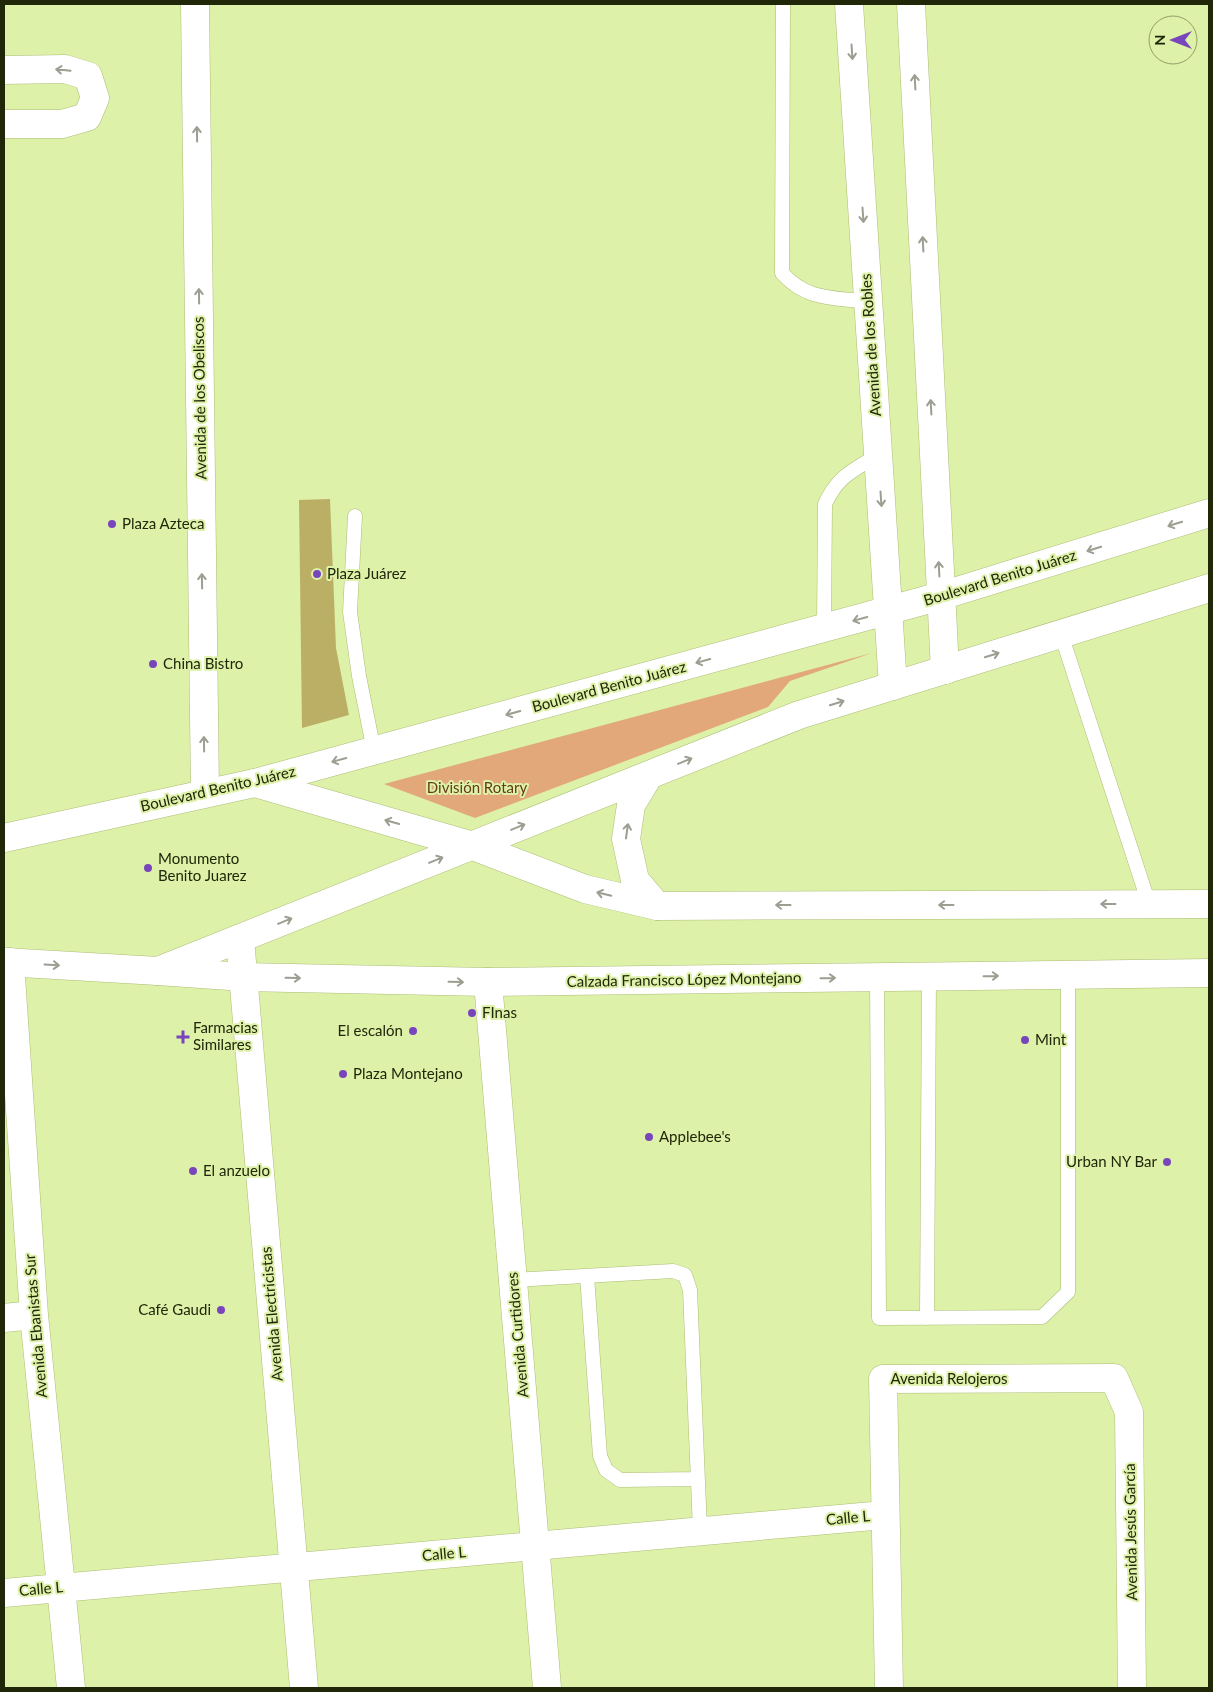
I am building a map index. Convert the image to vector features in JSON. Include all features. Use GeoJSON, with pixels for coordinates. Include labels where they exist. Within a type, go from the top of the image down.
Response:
{"type":"FeatureCollection","features":[{"type":"Feature","properties":{"kind":"street","name":"Avenida de los Obeliscos"},"geometry":{"type":"LineString","coordinates":[[196,4],[205,792]]}},
{"type":"Feature","properties":{"kind":"street","name":"Avenida de los Robles"},"geometry":{"type":"LineString","coordinates":[[849,4],[893,686]]}},
{"type":"Feature","properties":{"kind":"street"},"geometry":{"type":"LineString","coordinates":[[911,4],[945,670]]}},
{"type":"Feature","properties":{"kind":"street"},"geometry":{"type":"LineString","coordinates":[[4,70],[66,69],[88,76],[95,98],[86,117],[62,124],[4,124]]}},
{"type":"Feature","properties":{"kind":"street","name":"Boulevard Benito Juárez"},"geometry":{"type":"LineString","coordinates":[[4,838],[205,792],[255,783],[374,751],[941,596],[1209,513]]}},
{"type":"Feature","properties":{"kind":"street"},"geometry":{"type":"LineString","coordinates":[[158,971],[799,715],[1209,588]]}},
{"type":"Feature","properties":{"kind":"street"},"geometry":{"type":"LineString","coordinates":[[649,775],[631,805],[626,839],[636,880],[656,906]]}},
{"type":"Feature","properties":{"kind":"street"},"geometry":{"type":"LineString","coordinates":[[255,783],[473,846],[585,889],[656,906],[1209,904]]}},
{"type":"Feature","properties":{"kind":"street","name":"Avenida Electricistas"},"geometry":{"type":"LineString","coordinates":[[240,939],[304,1688]]}},
{"type":"Feature","properties":{"kind":"street","name":"Calzada Francisco López Montejano"},"geometry":{"type":"LineString","coordinates":[[7,962],[244,977],[488,982],[1209,973]]}},
{"type":"Feature","properties":{"kind":"street","name":"Avenida Ebanistas Sur"},"geometry":{"type":"LineString","coordinates":[[7,962],[34,1314],[71,1688]]}},
{"type":"Feature","properties":{"kind":"street","name":"Avenida Curtidores"},"geometry":{"type":"LineString","coordinates":[[488,982],[547,1688]]}},
{"type":"Feature","properties":{"kind":"street"},"geometry":{"type":"LineString","coordinates":[[4,1318],[34,1314]]}},
{"type":"Feature","properties":{"kind":"street","name":"Avenida Relojeros"},"geometry":{"type":"LineString","coordinates":[[889,1688],[882,1379],[1114,1378]]}},
{"type":"Feature","properties":{"kind":"street","name":"Avenida Jesús García"},"geometry":{"type":"LineString","coordinates":[[1114,1378],[1129,1412],[1132,1688]]}},
{"type":"Feature","properties":{"kind":"street","name":"Calle L"},"geometry":{"type":"LineString","coordinates":[[4,1592],[884,1515]]}},
{"type":"Feature","properties":{"kind":"lane"},"geometry":{"type":"LineString","coordinates":[[784,4],[782,273],[794,286],[815,296],[868,302]]}},
{"type":"Feature","properties":{"kind":"lane"},"geometry":{"type":"LineString","coordinates":[[824,628],[825,504],[834,486],[848,473],[878,455]]}},
{"type":"Feature","properties":{"kind":"lane"},"geometry":{"type":"LineString","coordinates":[[355,516],[350,612],[359,676],[374,751]]}},
{"type":"Feature","properties":{"kind":"lane"},"geometry":{"type":"LineString","coordinates":[[1061,634],[1149,904]]}},
{"type":"Feature","properties":{"kind":"lane"},"geometry":{"type":"LineString","coordinates":[[877,977],[879,1318],[1042,1317],[1068,1292],[1068,975]]}},
{"type":"Feature","properties":{"kind":"lane"},"geometry":{"type":"LineString","coordinates":[[927,1318],[929,977]]}},
{"type":"Feature","properties":{"kind":"lane"},"geometry":{"type":"LineString","coordinates":[[513,1280],[673,1271],[686,1275],[690,1290],[700,1530]]}},
{"type":"Feature","properties":{"kind":"lane"},"geometry":{"type":"LineString","coordinates":[[588,1276],[600,1456],[606,1470],[620,1480],[698,1479]]}},
{"type":"Feature","properties":{"kind":"green space","name":"División Rotary"},"geometry":{"type":"Polygon","coordinates":[[[872,653],[790,681],[768,707],[475,818],[384,784],[872,653]]]}},
{"type":"Feature","properties":{"kind":"building","name":"Plaza Juárez"},"geometry":{"type":"Polygon","coordinates":[[[330,499],[336,648],[349,715],[302,728],[299,500],[330,499]]]}},
{"type":"Feature","properties":{"kind":"place","name":"Plaza Azteca"},"geometry":{"type":"Point","coordinates":[112,524]}},
{"type":"Feature","properties":{"kind":"place","name":"Plaza Juárez"},"geometry":{"type":"Point","coordinates":[317,574]}},
{"type":"Feature","properties":{"kind":"place","name":"China Bistro"},"geometry":{"type":"Point","coordinates":[153,664]}},
{"type":"Feature","properties":{"kind":"place","name":"Monumento Benito Juarez"},"geometry":{"type":"Point","coordinates":[148,868]}},
{"type":"Feature","properties":{"kind":"place","name":"FInas"},"geometry":{"type":"Point","coordinates":[472,1013]}},
{"type":"Feature","properties":{"kind":"place","name":"El escalón"},"geometry":{"type":"Point","coordinates":[413,1031]}},
{"type":"Feature","properties":{"kind":"place","name":"Farmacias Similares"},"geometry":{"type":"Point","coordinates":[183,1037]}},
{"type":"Feature","properties":{"kind":"place","name":"Mint"},"geometry":{"type":"Point","coordinates":[1025,1040]}},
{"type":"Feature","properties":{"kind":"place","name":"Plaza Montejano"},"geometry":{"type":"Point","coordinates":[343,1074]}},
{"type":"Feature","properties":{"kind":"place","name":"Applebee's"},"geometry":{"type":"Point","coordinates":[649,1137]}},
{"type":"Feature","properties":{"kind":"place","name":"Urban NY Bar"},"geometry":{"type":"Point","coordinates":[1167,1162]}},
{"type":"Feature","properties":{"kind":"place","name":"El anzuelo"},"geometry":{"type":"Point","coordinates":[193,1171]}},
{"type":"Feature","properties":{"kind":"place","name":"Café Gaudi"},"geometry":{"type":"Point","coordinates":[221,1310]}}]}
